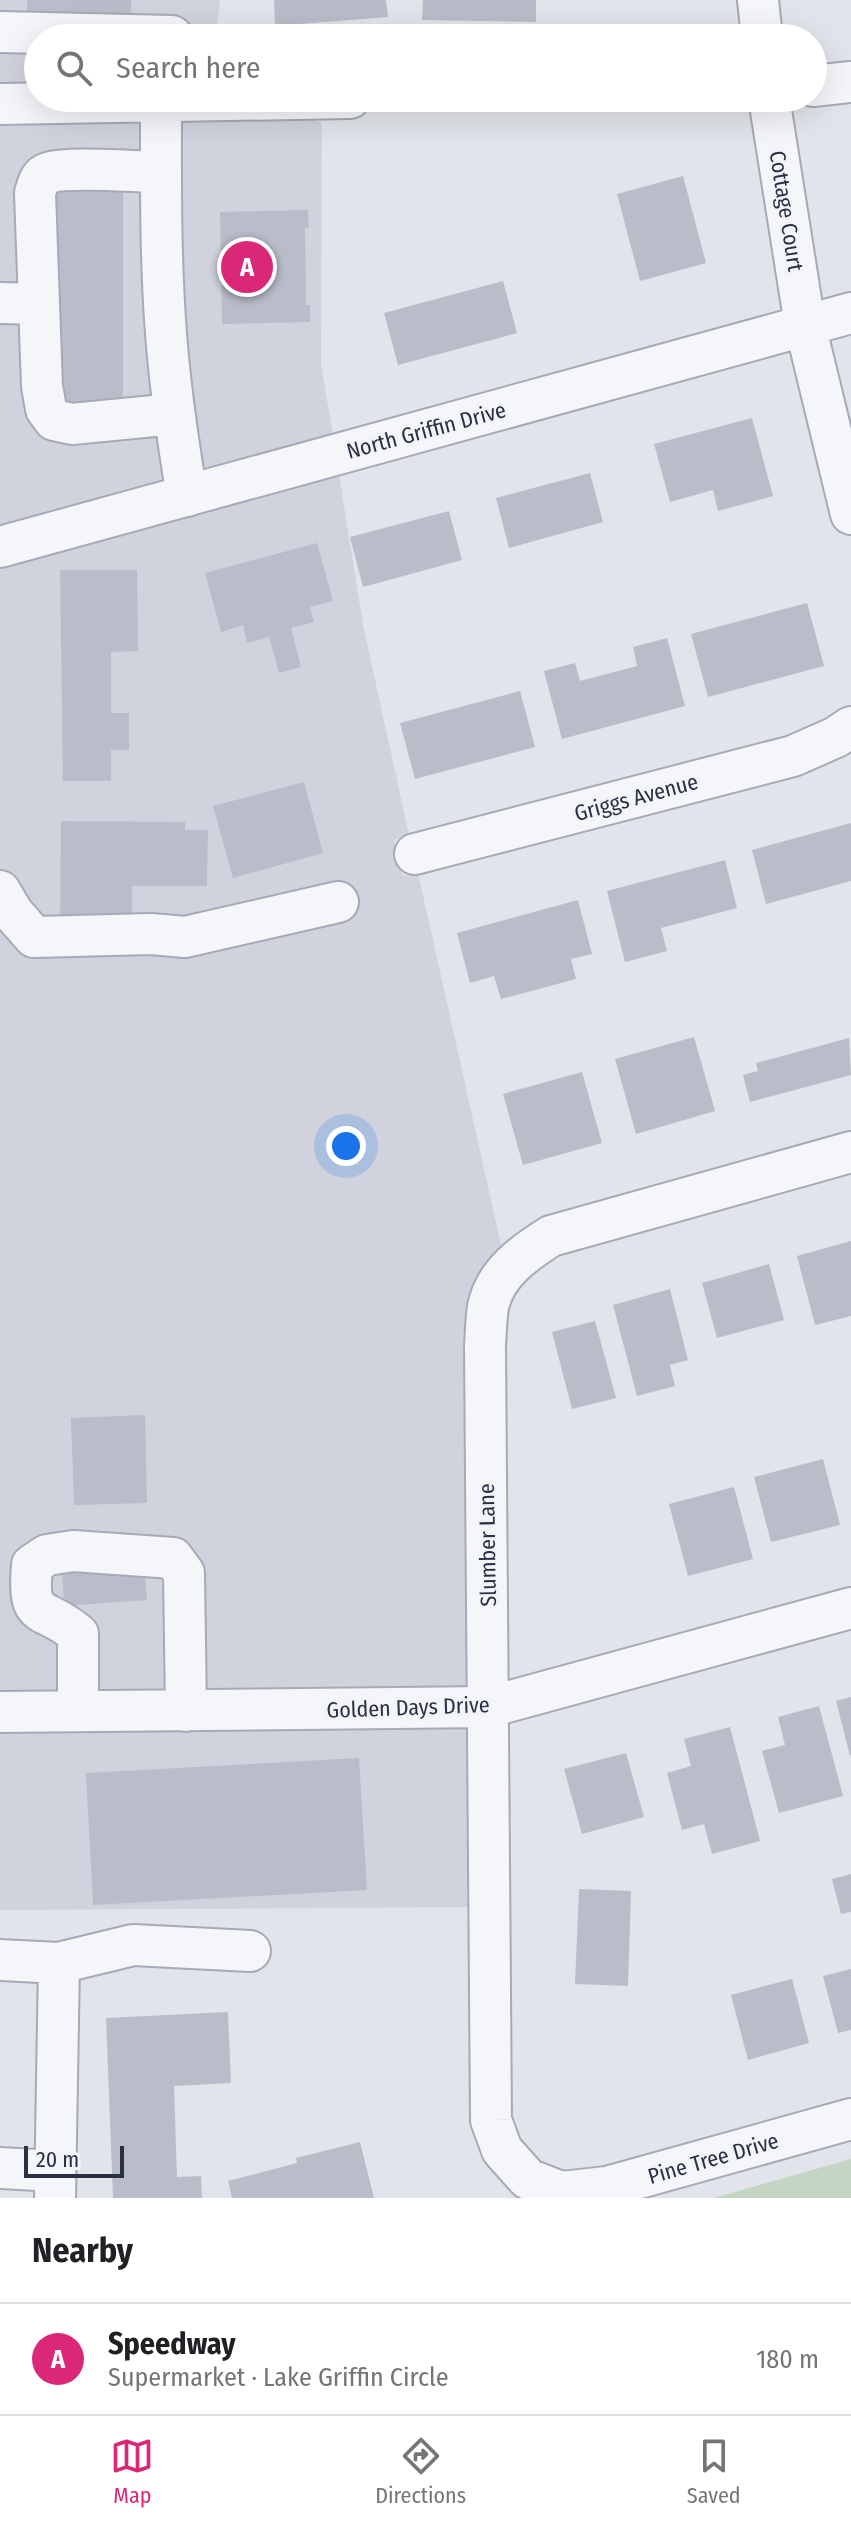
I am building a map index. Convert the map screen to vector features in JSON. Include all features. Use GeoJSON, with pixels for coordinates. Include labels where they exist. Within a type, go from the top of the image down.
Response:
{"type":"FeatureCollection","features":[{"type":"Feature","properties":{"kind":"street"},"geometry":{"type":"LineString","coordinates":[[758,0],[761,24]]}},
{"type":"Feature","properties":{"kind":"street"},"geometry":{"type":"LineString","coordinates":[[0,32],[24,31]]}},
{"type":"Feature","properties":{"kind":"street"},"geometry":{"type":"LineString","coordinates":[[827,85],[851,82]]}},
{"type":"Feature","properties":{"kind":"street"},"geometry":{"type":"LineString","coordinates":[[0,104],[24,103]]}},
{"type":"Feature","properties":{"kind":"street"},"geometry":{"type":"LineString","coordinates":[[168,112],[161,172],[161,256],[165,332],[187,496]]}},
{"type":"Feature","properties":{"kind":"street","name":"Cottage Court"},"geometry":{"type":"LineString","coordinates":[[771,112],[805,325],[851,514]]}},
{"type":"Feature","properties":{"kind":"street"},"geometry":{"type":"LineString","coordinates":[[161,172],[62,171],[45,174],[38,181],[35,193],[42,386],[46,409],[54,420],[72,424],[174,414]]}},
{"type":"Feature","properties":{"kind":"street"},"geometry":{"type":"LineString","coordinates":[[0,303],[39,304]]}},
{"type":"Feature","properties":{"kind":"street","name":"North Griffin Drive"},"geometry":{"type":"LineString","coordinates":[[0,547],[851,313]]}},
{"type":"Feature","properties":{"kind":"street","name":"Griggs Avenue"},"geometry":{"type":"LineString","coordinates":[[415,854],[793,756],[851,727]]}},
{"type":"Feature","properties":{"kind":"street"},"geometry":{"type":"LineString","coordinates":[[0,891],[13,913],[34,937],[151,934],[185,937],[338,902]]}},
{"type":"Feature","properties":{"kind":"street","name":"Slumber Lane"},"geometry":{"type":"LineString","coordinates":[[528,2179],[502,2150],[491,2120],[485,1346],[488,1306],[499,1281],[523,1254],[551,1236],[851,1152]]}},
{"type":"Feature","properties":{"kind":"street"},"geometry":{"type":"LineString","coordinates":[[78,1711],[78,1634],[33,1605],[30,1593],[32,1565],[47,1555],[73,1551],[173,1558],[184,1573],[186,1711]]}},
{"type":"Feature","properties":{"kind":"street","name":"Golden Days Drive"},"geometry":{"type":"LineString","coordinates":[[0,1712],[489,1707],[851,1608]]}},
{"type":"Feature","properties":{"kind":"street"},"geometry":{"type":"LineString","coordinates":[[0,1960],[59,1963],[133,1945],[250,1951]]}},
{"type":"Feature","properties":{"kind":"street"},"geometry":{"type":"LineString","coordinates":[[0,2168],[55,2184],[59,1963]]}},
{"type":"Feature","properties":{"kind":"street","name":"Pine Tree Drive"},"geometry":{"type":"LineString","coordinates":[[528,2179],[561,2192],[607,2187],[851,2119]]}},
{"type":"Feature","properties":{"kind":"shaded area"},"geometry":{"type":"Polygon","coordinates":[[[0,0],[220,0],[217,24],[24,24],[24,84],[0,85],[0,0]]]}},
{"type":"Feature","properties":{"kind":"shaded area"},"geometry":{"type":"Polygon","coordinates":[[[311,118],[322,123],[321,365],[333,435],[0,528],[0,123],[311,118]]]}},
{"type":"Feature","properties":{"kind":"shaded area"},"geometry":{"type":"Polygon","coordinates":[[[339,474],[363,625],[409,835],[394,840],[403,876],[418,873],[502,1249],[471,1688],[0,1693],[0,568],[339,474]]]}},
{"type":"Feature","properties":{"kind":"shaded area"},"geometry":{"type":"Polygon","coordinates":[[[472,1727],[473,1907],[0,1910],[0,1731],[472,1727]]]}},
{"type":"Feature","properties":{"kind":"green space"},"geometry":{"type":"Polygon","coordinates":[[[851,2159],[851,2198],[714,2198],[851,2159]]]}},
{"type":"Feature","properties":{"kind":"building"},"geometry":{"type":"Polygon","coordinates":[[[27,0],[131,0],[131,22],[27,24],[27,0]]]}},
{"type":"Feature","properties":{"kind":"building"},"geometry":{"type":"Polygon","coordinates":[[[274,0],[386,0],[388,17],[275,24],[274,0]]]}},
{"type":"Feature","properties":{"kind":"building"},"geometry":{"type":"Polygon","coordinates":[[[423,0],[536,0],[536,22],[422,20],[423,0]]]}},
{"type":"Feature","properties":{"kind":"building"},"geometry":{"type":"Polygon","coordinates":[[[683,176],[706,263],[640,281],[617,194],[683,176]]]}},
{"type":"Feature","properties":{"kind":"building"},"geometry":{"type":"Polygon","coordinates":[[[57,192],[123,192],[123,404],[57,403],[57,192]]]}},
{"type":"Feature","properties":{"kind":"building"},"geometry":{"type":"Polygon","coordinates":[[[308,210],[309,228],[305,228],[306,305],[310,305],[310,322],[222,324],[220,212],[308,210]]]}},
{"type":"Feature","properties":{"kind":"building"},"geometry":{"type":"Polygon","coordinates":[[[503,281],[517,333],[398,365],[384,313],[503,281]]]}},
{"type":"Feature","properties":{"kind":"building"},"geometry":{"type":"Polygon","coordinates":[[[752,418],[773,496],[718,511],[713,490],[670,502],[654,444],[752,418]]]}},
{"type":"Feature","properties":{"kind":"building"},"geometry":{"type":"Polygon","coordinates":[[[590,473],[603,522],[509,548],[496,498],[590,473]]]}},
{"type":"Feature","properties":{"kind":"building"},"geometry":{"type":"Polygon","coordinates":[[[449,511],[462,560],[363,587],[350,537],[449,511]]]}},
{"type":"Feature","properties":{"kind":"building"},"geometry":{"type":"Polygon","coordinates":[[[317,543],[333,601],[310,607],[314,622],[291,628],[301,667],[279,673],[269,637],[247,643],[243,625],[221,632],[205,573],[317,543]]]}},
{"type":"Feature","properties":{"kind":"building"},"geometry":{"type":"Polygon","coordinates":[[[60,570],[137,570],[138,651],[111,652],[111,713],[129,713],[129,750],[111,750],[111,781],[63,781],[60,570]]]}},
{"type":"Feature","properties":{"kind":"building"},"geometry":{"type":"Polygon","coordinates":[[[807,603],[824,666],[708,697],[691,634],[807,603]]]}},
{"type":"Feature","properties":{"kind":"building"},"geometry":{"type":"Polygon","coordinates":[[[667,638],[685,706],[562,739],[544,671],[575,663],[580,681],[637,666],[633,647],[667,638]]]}},
{"type":"Feature","properties":{"kind":"building"},"geometry":{"type":"Polygon","coordinates":[[[520,691],[535,747],[415,779],[400,723],[520,691]]]}},
{"type":"Feature","properties":{"kind":"building"},"geometry":{"type":"Polygon","coordinates":[[[304,782],[323,853],[233,878],[213,806],[304,782]]]}},
{"type":"Feature","properties":{"kind":"building"},"geometry":{"type":"Polygon","coordinates":[[[61,821],[185,822],[185,830],[208,830],[207,886],[132,886],[132,924],[60,924],[61,821]]]}},
{"type":"Feature","properties":{"kind":"building"},"geometry":{"type":"Polygon","coordinates":[[[851,823],[851,881],[766,904],[752,850],[851,823]]]}},
{"type":"Feature","properties":{"kind":"building"},"geometry":{"type":"Polygon","coordinates":[[[725,860],[737,908],[661,928],[667,951],[625,962],[607,891],[725,860]]]}},
{"type":"Feature","properties":{"kind":"building"},"geometry":{"type":"Polygon","coordinates":[[[578,900],[592,954],[571,959],[576,979],[501,999],[494,976],[470,983],[457,933],[578,900]]]}},
{"type":"Feature","properties":{"kind":"building"},"geometry":{"type":"Polygon","coordinates":[[[694,1037],[715,1111],[636,1134],[615,1059],[694,1037]]]}},
{"type":"Feature","properties":{"kind":"building"},"geometry":{"type":"Polygon","coordinates":[[[849,1038],[851,1075],[750,1102],[743,1075],[758,1071],[756,1063],[849,1038]]]}},
{"type":"Feature","properties":{"kind":"building"},"geometry":{"type":"Polygon","coordinates":[[[582,1072],[602,1143],[523,1165],[503,1094],[582,1072]]]}},
{"type":"Feature","properties":{"kind":"building"},"geometry":{"type":"Polygon","coordinates":[[[851,1241],[851,1316],[815,1325],[797,1256],[851,1241]]]}},
{"type":"Feature","properties":{"kind":"building"},"geometry":{"type":"Polygon","coordinates":[[[769,1264],[784,1320],[717,1338],[702,1283],[769,1264]]]}},
{"type":"Feature","properties":{"kind":"building"},"geometry":{"type":"Polygon","coordinates":[[[670,1289],[688,1360],[670,1365],[675,1386],[637,1396],[613,1305],[670,1289]]]}},
{"type":"Feature","properties":{"kind":"building"},"geometry":{"type":"Polygon","coordinates":[[[595,1321],[616,1398],[572,1409],[552,1332],[595,1321]]]}},
{"type":"Feature","properties":{"kind":"building"},"geometry":{"type":"Polygon","coordinates":[[[145,1415],[147,1503],[74,1505],[71,1418],[145,1415]]]}},
{"type":"Feature","properties":{"kind":"building"},"geometry":{"type":"Polygon","coordinates":[[[823,1459],[840,1525],[771,1542],[754,1477],[823,1459]]]}},
{"type":"Feature","properties":{"kind":"building"},"geometry":{"type":"Polygon","coordinates":[[[734,1487],[753,1559],[688,1576],[669,1504],[734,1487]]]}},
{"type":"Feature","properties":{"kind":"building"},"geometry":{"type":"Polygon","coordinates":[[[144,1564],[147,1600],[64,1606],[62,1570],[144,1564]]]}},
{"type":"Feature","properties":{"kind":"building"},"geometry":{"type":"Polygon","coordinates":[[[851,1697],[851,1755],[850,1756],[836,1701],[851,1697]]]}},
{"type":"Feature","properties":{"kind":"building"},"geometry":{"type":"Polygon","coordinates":[[[819,1706],[843,1796],[779,1813],[762,1751],[785,1745],[778,1717],[819,1706]]]}},
{"type":"Feature","properties":{"kind":"building"},"geometry":{"type":"Polygon","coordinates":[[[730,1727],[760,1841],[712,1854],[704,1824],[682,1830],[667,1773],[691,1766],[684,1739],[730,1727]]]}},
{"type":"Feature","properties":{"kind":"building"},"geometry":{"type":"Polygon","coordinates":[[[626,1753],[644,1817],[582,1834],[564,1769],[626,1753]]]}},
{"type":"Feature","properties":{"kind":"building"},"geometry":{"type":"Polygon","coordinates":[[[359,1758],[367,1890],[93,1905],[86,1773],[359,1758]]]}},
{"type":"Feature","properties":{"kind":"building"},"geometry":{"type":"Polygon","coordinates":[[[851,1874],[851,1912],[841,1914],[832,1879],[851,1874]]]}},
{"type":"Feature","properties":{"kind":"building"},"geometry":{"type":"Polygon","coordinates":[[[579,1889],[631,1891],[628,1986],[575,1984],[579,1889]]]}},
{"type":"Feature","properties":{"kind":"building"},"geometry":{"type":"Polygon","coordinates":[[[851,1969],[851,2030],[838,2033],[823,1976],[851,1969]]]}},
{"type":"Feature","properties":{"kind":"building"},"geometry":{"type":"Polygon","coordinates":[[[792,1979],[809,2043],[748,2060],[731,1995],[792,1979]]]}},
{"type":"Feature","properties":{"kind":"building"},"geometry":{"type":"Polygon","coordinates":[[[228,2012],[231,2083],[174,2086],[177,2177],[201,2176],[202,2198],[113,2198],[106,2018],[228,2012]]]}},
{"type":"Feature","properties":{"kind":"building"},"geometry":{"type":"Polygon","coordinates":[[[360,2142],[374,2198],[232,2198],[228,2181],[297,2163],[296,2158],[360,2142]]]}},
{"type":"Feature","properties":{"kind":"place","name":"Speedway"},"geometry":{"type":"Point","coordinates":[247,267]}}]}
